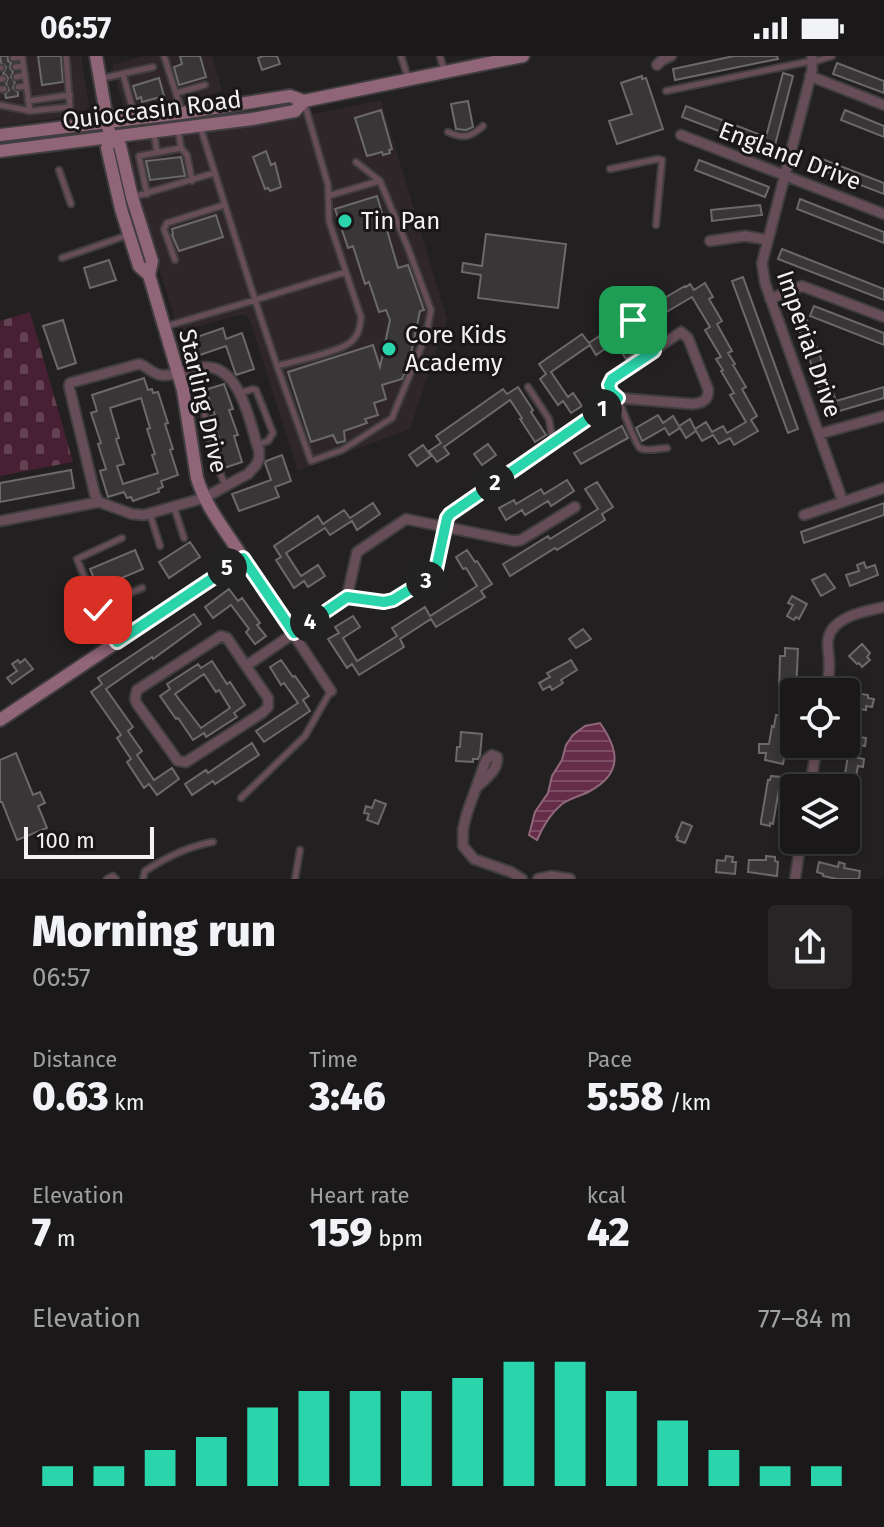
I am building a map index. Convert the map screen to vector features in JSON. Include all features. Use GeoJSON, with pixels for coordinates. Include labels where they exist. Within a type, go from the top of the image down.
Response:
{"type":"FeatureCollection","features":[{"type":"Feature","properties":{"kind":"street","name":"Starling Drive"},"geometry":{"type":"LineString","coordinates":[[96,56],[110,137],[107,148],[139,266],[149,275]]}},
{"type":"Feature","properties":{"kind":"street","name":"Quioccasin Road"},"geometry":{"type":"LineString","coordinates":[[0,135],[182,113],[290,96],[304,101],[444,72],[469,61],[523,56]]}},
{"type":"Feature","properties":{"kind":"street"},"geometry":{"type":"LineString","coordinates":[[657,65],[671,56]]}},
{"type":"Feature","properties":{"kind":"street","name":"Imperial Drive"},"geometry":{"type":"LineString","coordinates":[[812,59],[762,271],[843,502]]}},
{"type":"Feature","properties":{"kind":"street"},"geometry":{"type":"LineString","coordinates":[[810,76],[884,105]]}},
{"type":"Feature","properties":{"kind":"street","name":"Quioccasin Road"},"geometry":{"type":"LineString","coordinates":[[0,151],[252,119],[295,111],[304,101]]}},
{"type":"Feature","properties":{"kind":"street","name":"England Drive"},"geometry":{"type":"LineString","coordinates":[[681,135],[884,214]]}},
{"type":"Feature","properties":{"kind":"street","name":"Starling Drive"},"geometry":{"type":"LineString","coordinates":[[110,137],[120,145],[152,261],[149,275],[178,373],[189,420],[197,478],[204,498],[331,691]]}},
{"type":"Feature","properties":{"kind":"street"},"geometry":{"type":"LineString","coordinates":[[710,241],[745,236],[768,240]]}},
{"type":"Feature","properties":{"kind":"street"},"geometry":{"type":"LineString","coordinates":[[770,299],[802,286],[884,317]]}},
{"type":"Feature","properties":{"kind":"street"},"geometry":{"type":"LineString","coordinates":[[681,332],[685,333],[708,389],[706,400],[693,404],[618,398],[611,392],[609,385],[612,379],[654,351],[681,332]]}},
{"type":"Feature","properties":{"kind":"street"},"geometry":{"type":"LineString","coordinates":[[0,521],[99,502],[139,515],[204,498],[225,486],[253,469],[259,459],[235,383],[225,373],[211,367],[158,374],[139,364],[70,383],[99,502]]}},
{"type":"Feature","properties":{"kind":"street"},"geometry":{"type":"LineString","coordinates":[[246,666],[347,597],[384,602],[393,600],[435,574],[450,514],[618,398]]}},
{"type":"Feature","properties":{"kind":"street"},"geometry":{"type":"LineString","coordinates":[[819,434],[884,416]]}},
{"type":"Feature","properties":{"kind":"street"},"geometry":{"type":"LineString","coordinates":[[804,515],[884,488]]}},
{"type":"Feature","properties":{"kind":"street"},"geometry":{"type":"LineString","coordinates":[[347,597],[359,550],[406,519],[514,541],[521,540],[575,507]]}},
{"type":"Feature","properties":{"kind":"street"},"geometry":{"type":"LineString","coordinates":[[2,714],[243,558]]}},
{"type":"Feature","properties":{"kind":"street"},"geometry":{"type":"LineString","coordinates":[[828,678],[828,642],[834,626],[844,619],[884,607]]}},
{"type":"Feature","properties":{"kind":"street"},"geometry":{"type":"LineString","coordinates":[[221,636],[227,638],[246,666],[268,698],[268,707],[186,762],[178,761],[137,704],[137,690],[221,636]]}},
{"type":"Feature","properties":{"kind":"street"},"geometry":{"type":"LineString","coordinates":[[476,788],[463,829],[463,846],[474,859],[522,879]]}},
{"type":"Feature","properties":{"kind":"street"},"geometry":{"type":"LineString","coordinates":[[795,879],[799,854]]}},
{"type":"Feature","properties":{"kind":"street"},"geometry":{"type":"LineString","coordinates":[[538,879],[551,876],[570,879]]}},
{"type":"Feature","properties":{"kind":"lane"},"geometry":{"type":"LineString","coordinates":[[13,58],[22,56],[30,111]]}},
{"type":"Feature","properties":{"kind":"lane"},"geometry":{"type":"LineString","coordinates":[[0,105],[30,111],[70,107],[66,56]]}},
{"type":"Feature","properties":{"kind":"lane"},"geometry":{"type":"LineString","coordinates":[[164,56],[182,113]]}},
{"type":"Feature","properties":{"kind":"lane"},"geometry":{"type":"LineString","coordinates":[[401,56],[408,80]]}},
{"type":"Feature","properties":{"kind":"lane"},"geometry":{"type":"LineString","coordinates":[[440,56],[444,72]]}},
{"type":"Feature","properties":{"kind":"lane"},"geometry":{"type":"LineString","coordinates":[[666,91],[832,56]]}},
{"type":"Feature","properties":{"kind":"lane"},"geometry":{"type":"LineString","coordinates":[[15,67],[23,66]]}},
{"type":"Feature","properties":{"kind":"lane"},"geometry":{"type":"LineString","coordinates":[[99,79],[153,67]]}},
{"type":"Feature","properties":{"kind":"lane"},"geometry":{"type":"LineString","coordinates":[[123,74],[135,118]]}},
{"type":"Feature","properties":{"kind":"lane"},"geometry":{"type":"LineString","coordinates":[[16,77],[25,75]]}},
{"type":"Feature","properties":{"kind":"lane"},"geometry":{"type":"LineString","coordinates":[[176,93],[205,85]]}},
{"type":"Feature","properties":{"kind":"lane"},"geometry":{"type":"LineString","coordinates":[[18,87],[26,86]]}},
{"type":"Feature","properties":{"kind":"lane"},"geometry":{"type":"LineString","coordinates":[[28,101],[70,95]]}},
{"type":"Feature","properties":{"kind":"lane"},"geometry":{"type":"LineString","coordinates":[[277,366],[347,345],[359,330],[361,317],[329,221],[328,185],[304,101]]}},
{"type":"Feature","properties":{"kind":"lane"},"geometry":{"type":"LineString","coordinates":[[200,125],[255,300],[311,461],[342,450],[392,418],[426,335],[431,310],[380,181],[356,162]]}},
{"type":"Feature","properties":{"kind":"lane"},"geometry":{"type":"LineString","coordinates":[[448,132],[461,138],[470,136],[483,126]]}},
{"type":"Feature","properties":{"kind":"lane"},"geometry":{"type":"LineString","coordinates":[[178,128],[192,181]]}},
{"type":"Feature","properties":{"kind":"lane"},"geometry":{"type":"LineString","coordinates":[[154,131],[157,152]]}},
{"type":"Feature","properties":{"kind":"lane"},"geometry":{"type":"LineString","coordinates":[[147,194],[139,156],[181,148]]}},
{"type":"Feature","properties":{"kind":"lane"},"geometry":{"type":"LineString","coordinates":[[610,169],[662,160],[656,225]]}},
{"type":"Feature","properties":{"kind":"lane"},"geometry":{"type":"LineString","coordinates":[[59,170],[71,204]]}},
{"type":"Feature","properties":{"kind":"lane"},"geometry":{"type":"LineString","coordinates":[[132,197],[214,173]]}},
{"type":"Feature","properties":{"kind":"lane"},"geometry":{"type":"LineString","coordinates":[[328,196],[380,181]]}},
{"type":"Feature","properties":{"kind":"lane"},"geometry":{"type":"LineString","coordinates":[[175,260],[164,229],[167,223],[224,205]]}},
{"type":"Feature","properties":{"kind":"lane"},"geometry":{"type":"LineString","coordinates":[[62,258],[129,234]]}},
{"type":"Feature","properties":{"kind":"lane"},"geometry":{"type":"LineString","coordinates":[[164,327],[346,272]]}},
{"type":"Feature","properties":{"kind":"lane"},"geometry":{"type":"LineString","coordinates":[[633,320],[654,351]]}},
{"type":"Feature","properties":{"kind":"lane"},"geometry":{"type":"LineString","coordinates":[[204,367],[203,400],[225,486]]}},
{"type":"Feature","properties":{"kind":"lane"},"geometry":{"type":"LineString","coordinates":[[528,387],[549,419],[553,443]]}},
{"type":"Feature","properties":{"kind":"lane"},"geometry":{"type":"LineString","coordinates":[[239,393],[256,390],[273,433],[268,441],[257,445]]}},
{"type":"Feature","properties":{"kind":"lane"},"geometry":{"type":"LineString","coordinates":[[618,398],[639,448],[667,448]]}},
{"type":"Feature","properties":{"kind":"lane"},"geometry":{"type":"LineString","coordinates":[[174,506],[184,538]]}},
{"type":"Feature","properties":{"kind":"lane"},"geometry":{"type":"LineString","coordinates":[[150,513],[160,546]]}},
{"type":"Feature","properties":{"kind":"lane"},"geometry":{"type":"LineString","coordinates":[[117,642],[110,634],[77,559],[122,538]]}},
{"type":"Feature","properties":{"kind":"lane"},"geometry":{"type":"LineString","coordinates":[[97,607],[142,588]]}},
{"type":"Feature","properties":{"kind":"lane"},"geometry":{"type":"LineString","coordinates":[[241,798],[305,736],[331,691]]}},
{"type":"Feature","properties":{"kind":"lane"},"geometry":{"type":"LineString","coordinates":[[143,879],[148,869],[200,844],[213,842]]}},
{"type":"Feature","properties":{"kind":"lane"},"geometry":{"type":"LineString","coordinates":[[295,879],[300,850]]}},
{"type":"Feature","properties":{"kind":"lane"},"geometry":{"type":"LineString","coordinates":[[107,879],[113,876],[116,879]]}},
{"type":"Feature","properties":{"kind":"shaded area"},"geometry":{"type":"Polygon","coordinates":[[[0,56],[81,56],[89,106],[80,115],[0,126],[0,56]]]}},
{"type":"Feature","properties":{"kind":"shaded area"},"geometry":{"type":"Polygon","coordinates":[[[143,56],[212,56],[222,91],[185,103],[124,108],[112,65],[143,56]]]}},
{"type":"Feature","properties":{"kind":"shaded area"},"geometry":{"type":"Polygon","coordinates":[[[381,100],[447,319],[410,429],[298,471],[246,315],[179,332],[139,205],[130,146],[137,142],[320,113],[381,100]]]}},
{"type":"Feature","properties":{"kind":"shaded area"},"geometry":{"type":"Polygon","coordinates":[[[600,723],[614,752],[613,769],[601,784],[558,808],[547,820],[537,840],[529,835],[535,812],[548,793],[566,745],[585,726],[600,723]]]}},
{"type":"Feature","properties":{"kind":"green space"},"geometry":{"type":"Polygon","coordinates":[[[30,312],[73,462],[0,476],[0,321],[30,312]]]}},
{"type":"Feature","properties":{"kind":"building"},"geometry":{"type":"Polygon","coordinates":[[[0,56],[8,56],[13,72],[11,77],[15,82],[13,88],[18,96],[6,98],[8,78],[3,74],[6,67],[1,63],[0,56]]]}},
{"type":"Feature","properties":{"kind":"building"},"geometry":{"type":"Polygon","coordinates":[[[38,56],[61,56],[63,82],[42,85],[38,56]]]}},
{"type":"Feature","properties":{"kind":"building"},"geometry":{"type":"Polygon","coordinates":[[[180,56],[200,56],[206,77],[179,85],[174,67],[182,64],[180,56]]]}},
{"type":"Feature","properties":{"kind":"building"},"geometry":{"type":"Polygon","coordinates":[[[277,56],[280,64],[262,70],[258,58],[277,56]]]}},
{"type":"Feature","properties":{"kind":"building"},"geometry":{"type":"Polygon","coordinates":[[[734,56],[777,56],[778,59],[675,80],[673,69],[734,56]]]}},
{"type":"Feature","properties":{"kind":"building"},"geometry":{"type":"Polygon","coordinates":[[[837,63],[884,81],[884,93],[833,74],[837,63]]]}},
{"type":"Feature","properties":{"kind":"building"},"geometry":{"type":"Polygon","coordinates":[[[783,73],[793,76],[774,149],[682,117],[686,106],[766,137],[783,73]]]}},
{"type":"Feature","properties":{"kind":"building"},"geometry":{"type":"Polygon","coordinates":[[[642,76],[642,79],[646,78],[663,129],[617,144],[609,121],[632,114],[621,83],[642,76]]]}},
{"type":"Feature","properties":{"kind":"building"},"geometry":{"type":"Polygon","coordinates":[[[159,78],[164,96],[142,102],[141,97],[137,99],[133,86],[159,78]]]}},
{"type":"Feature","properties":{"kind":"building"},"geometry":{"type":"Polygon","coordinates":[[[468,101],[473,127],[456,129],[451,104],[468,101]]]}},
{"type":"Feature","properties":{"kind":"building"},"geometry":{"type":"Polygon","coordinates":[[[381,110],[392,149],[383,155],[382,152],[367,156],[355,118],[381,110]]]}},
{"type":"Feature","properties":{"kind":"building"},"geometry":{"type":"Polygon","coordinates":[[[845,110],[884,126],[884,137],[841,120],[845,110]]]}},
{"type":"Feature","properties":{"kind":"building"},"geometry":{"type":"Polygon","coordinates":[[[266,151],[271,165],[275,163],[281,187],[270,191],[265,189],[253,157],[266,151]]]}},
{"type":"Feature","properties":{"kind":"building"},"geometry":{"type":"Polygon","coordinates":[[[181,157],[185,176],[150,180],[146,161],[181,157]]]}},
{"type":"Feature","properties":{"kind":"building"},"geometry":{"type":"Polygon","coordinates":[[[817,157],[884,183],[884,194],[813,167],[817,157]]]}},
{"type":"Feature","properties":{"kind":"building"},"geometry":{"type":"Polygon","coordinates":[[[699,160],[769,187],[765,197],[695,170],[699,160]]]}},
{"type":"Feature","properties":{"kind":"building"},"geometry":{"type":"Polygon","coordinates":[[[377,196],[398,268],[408,265],[424,310],[420,311],[409,363],[402,379],[382,385],[386,399],[374,403],[378,415],[365,419],[367,423],[344,431],[345,441],[337,443],[333,435],[311,442],[288,372],[373,345],[380,367],[390,320],[386,310],[379,312],[369,282],[365,284],[353,246],[348,248],[335,209],[377,196]]]}},
{"type":"Feature","properties":{"kind":"building"},"geometry":{"type":"Polygon","coordinates":[[[800,199],[884,232],[884,243],[797,209],[800,199]]]}},
{"type":"Feature","properties":{"kind":"building"},"geometry":{"type":"Polygon","coordinates":[[[760,205],[762,215],[712,221],[711,210],[760,205]]]}},
{"type":"Feature","properties":{"kind":"building"},"geometry":{"type":"Polygon","coordinates":[[[216,215],[223,237],[179,251],[172,229],[216,215]]]}},
{"type":"Feature","properties":{"kind":"building"},"geometry":{"type":"Polygon","coordinates":[[[486,234],[566,244],[558,308],[478,298],[481,275],[462,272],[463,263],[482,266],[486,234]]]}},
{"type":"Feature","properties":{"kind":"building"},"geometry":{"type":"Polygon","coordinates":[[[782,249],[884,289],[884,300],[778,259],[782,249]]]}},
{"type":"Feature","properties":{"kind":"building"},"geometry":{"type":"Polygon","coordinates":[[[109,260],[116,280],[90,288],[84,268],[109,260]]]}},
{"type":"Feature","properties":{"kind":"building"},"geometry":{"type":"Polygon","coordinates":[[[743,277],[798,429],[788,433],[732,281],[743,277]]]}},
{"type":"Feature","properties":{"kind":"building"},"geometry":{"type":"Polygon","coordinates":[[[705,283],[713,297],[709,299],[722,321],[717,324],[732,351],[728,353],[746,387],[742,389],[757,416],[751,420],[758,431],[734,445],[730,438],[719,444],[713,435],[702,441],[696,431],[686,438],[680,428],[669,435],[665,428],[642,441],[636,428],[658,415],[663,423],[673,416],[679,426],[690,419],[695,429],[706,422],[712,432],[723,426],[727,433],[746,422],[730,395],[734,393],[716,359],[721,357],[705,330],[710,327],[692,297],[646,324],[639,313],[685,286],[690,284],[694,290],[705,283]]]}},
{"type":"Feature","properties":{"kind":"building"},"geometry":{"type":"Polygon","coordinates":[[[814,306],[884,333],[884,345],[810,316],[814,306]]]}},
{"type":"Feature","properties":{"kind":"building"},"geometry":{"type":"Polygon","coordinates":[[[63,320],[76,363],[58,369],[43,326],[63,320]]]}},
{"type":"Feature","properties":{"kind":"building"},"geometry":{"type":"Polygon","coordinates":[[[807,320],[836,401],[884,387],[884,398],[829,414],[797,324],[807,320]]]}},
{"type":"Feature","properties":{"kind":"building"},"geometry":{"type":"Polygon","coordinates":[[[223,328],[226,339],[242,333],[254,369],[236,375],[226,346],[197,356],[191,339],[223,328]]]}},
{"type":"Feature","properties":{"kind":"building"},"geometry":{"type":"Polygon","coordinates":[[[611,328],[619,339],[625,335],[636,352],[626,359],[615,342],[596,355],[590,345],[551,372],[568,397],[573,393],[582,406],[571,413],[563,401],[558,405],[540,379],[546,374],[539,364],[582,334],[589,343],[611,328]]]}},
{"type":"Feature","properties":{"kind":"building"},"geometry":{"type":"Polygon","coordinates":[[[144,378],[148,390],[158,392],[168,423],[165,424],[173,449],[170,450],[178,475],[161,481],[163,487],[158,489],[159,492],[133,501],[124,492],[108,497],[100,471],[106,469],[91,413],[97,411],[92,395],[144,378]],[[141,398],[110,408],[124,464],[117,466],[123,484],[158,473],[147,429],[150,428],[141,398]]]}},
{"type":"Feature","properties":{"kind":"building"},"geometry":{"type":"Polygon","coordinates":[[[224,384],[233,409],[229,410],[238,435],[234,436],[242,462],[224,468],[216,442],[220,440],[211,416],[215,415],[208,389],[224,384]]]}},
{"type":"Feature","properties":{"kind":"building"},"geometry":{"type":"Polygon","coordinates":[[[518,387],[546,435],[535,442],[510,400],[444,447],[449,454],[437,462],[429,451],[441,443],[436,436],[503,389],[507,394],[518,387]]]}},
{"type":"Feature","properties":{"kind":"building"},"geometry":{"type":"Polygon","coordinates":[[[622,426],[628,438],[581,464],[574,453],[622,426]]]}},
{"type":"Feature","properties":{"kind":"building"},"geometry":{"type":"Polygon","coordinates":[[[488,444],[496,455],[482,465],[474,454],[488,444]]]}},
{"type":"Feature","properties":{"kind":"building"},"geometry":{"type":"Polygon","coordinates":[[[423,445],[431,456],[417,466],[409,455],[423,445]]]}},
{"type":"Feature","properties":{"kind":"building"},"geometry":{"type":"Polygon","coordinates":[[[282,455],[291,481],[275,487],[279,497],[239,511],[232,494],[271,480],[265,463],[282,455]]]}},
{"type":"Feature","properties":{"kind":"building"},"geometry":{"type":"Polygon","coordinates":[[[71,470],[74,488],[0,502],[0,483],[71,470]]]}},
{"type":"Feature","properties":{"kind":"building"},"geometry":{"type":"Polygon","coordinates":[[[567,480],[574,491],[551,506],[548,501],[525,515],[522,510],[506,520],[499,508],[514,500],[516,504],[541,489],[544,494],[567,480]]]}},
{"type":"Feature","properties":{"kind":"building"},"geometry":{"type":"Polygon","coordinates":[[[597,482],[613,507],[602,514],[605,520],[510,576],[503,564],[598,509],[585,489],[597,482]]]}},
{"type":"Feature","properties":{"kind":"building"},"geometry":{"type":"Polygon","coordinates":[[[373,503],[380,514],[357,530],[352,521],[330,535],[325,528],[286,553],[301,576],[318,565],[325,576],[308,587],[304,581],[294,588],[276,560],[281,557],[274,546],[318,516],[323,524],[344,510],[350,518],[373,503]]]}},
{"type":"Feature","properties":{"kind":"building"},"geometry":{"type":"Polygon","coordinates":[[[884,503],[884,515],[804,543],[801,532],[884,503]]]}},
{"type":"Feature","properties":{"kind":"building"},"geometry":{"type":"Polygon","coordinates":[[[190,542],[200,557],[169,578],[159,562],[190,542]]]}},
{"type":"Feature","properties":{"kind":"building"},"geometry":{"type":"Polygon","coordinates":[[[135,550],[143,569],[98,588],[90,569],[135,550]]]}},
{"type":"Feature","properties":{"kind":"building"},"geometry":{"type":"Polygon","coordinates":[[[467,550],[492,584],[481,591],[485,597],[436,627],[431,619],[400,639],[404,647],[359,675],[352,664],[347,668],[328,639],[339,633],[335,627],[353,616],[360,627],[343,638],[357,661],[397,636],[392,628],[425,607],[430,616],[477,586],[456,557],[467,550]]]}},
{"type":"Feature","properties":{"kind":"building"},"geometry":{"type":"Polygon","coordinates":[[[864,562],[866,568],[875,565],[878,575],[850,586],[846,575],[859,571],[857,565],[864,562]]]}},
{"type":"Feature","properties":{"kind":"building"},"geometry":{"type":"Polygon","coordinates":[[[825,574],[835,588],[821,596],[812,580],[825,574]]]}},
{"type":"Feature","properties":{"kind":"building"},"geometry":{"type":"Polygon","coordinates":[[[229,589],[238,601],[242,598],[260,623],[257,625],[266,636],[255,644],[246,632],[249,629],[231,605],[213,618],[205,607],[229,589]]]}},
{"type":"Feature","properties":{"kind":"building"},"geometry":{"type":"Polygon","coordinates":[[[792,596],[807,604],[799,619],[796,617],[794,620],[787,616],[793,605],[788,603],[792,596]]]}},
{"type":"Feature","properties":{"kind":"building"},"geometry":{"type":"Polygon","coordinates":[[[194,614],[201,624],[106,689],[133,727],[128,731],[142,751],[137,755],[154,780],[172,768],[179,779],[157,795],[149,784],[144,788],[127,762],[131,759],[117,738],[121,735],[91,692],[102,684],[98,678],[194,614]]]}},
{"type":"Feature","properties":{"kind":"building"},"geometry":{"type":"Polygon","coordinates":[[[583,629],[591,639],[576,648],[569,639],[583,629]]]}},
{"type":"Feature","properties":{"kind":"building"},"geometry":{"type":"Polygon","coordinates":[[[862,644],[870,653],[867,657],[870,660],[862,667],[849,656],[862,644]]]}},
{"type":"Feature","properties":{"kind":"building"},"geometry":{"type":"Polygon","coordinates":[[[785,648],[798,649],[797,678],[780,678],[779,690],[780,656],[785,656],[785,648]]]}},
{"type":"Feature","properties":{"kind":"building"},"geometry":{"type":"Polygon","coordinates":[[[25,659],[33,669],[12,684],[7,678],[17,671],[12,664],[25,659]]]}},
{"type":"Feature","properties":{"kind":"building"},"geometry":{"type":"Polygon","coordinates":[[[281,660],[309,696],[303,700],[310,711],[264,742],[256,731],[298,703],[270,667],[281,660]]]}},
{"type":"Feature","properties":{"kind":"building"},"geometry":{"type":"Polygon","coordinates":[[[571,660],[577,670],[552,690],[550,686],[543,690],[539,683],[550,677],[547,673],[571,660]]]}},
{"type":"Feature","properties":{"kind":"building"},"geometry":{"type":"Polygon","coordinates":[[[212,661],[245,705],[234,713],[237,717],[206,737],[204,733],[193,740],[160,696],[170,689],[167,684],[198,664],[201,668],[212,661]],[[204,674],[175,694],[201,728],[230,708],[219,690],[216,692],[204,674]]]}},
{"type":"Feature","properties":{"kind":"building"},"geometry":{"type":"Polygon","coordinates":[[[860,694],[874,699],[872,707],[866,706],[866,710],[860,709],[860,694]]]}},
{"type":"Feature","properties":{"kind":"building"},"geometry":{"type":"Polygon","coordinates":[[[776,715],[780,716],[780,758],[784,758],[783,764],[765,760],[766,753],[759,753],[759,744],[769,744],[776,715]]]}},
{"type":"Feature","properties":{"kind":"building"},"geometry":{"type":"Polygon","coordinates":[[[461,732],[482,734],[480,755],[473,762],[456,761],[461,732]]]}},
{"type":"Feature","properties":{"kind":"building"},"geometry":{"type":"Polygon","coordinates":[[[860,737],[866,738],[865,746],[860,745],[860,737]]]}},
{"type":"Feature","properties":{"kind":"building"},"geometry":{"type":"Polygon","coordinates":[[[252,743],[259,755],[192,795],[185,784],[206,770],[208,773],[252,743]]]}},
{"type":"Feature","properties":{"kind":"building"},"geometry":{"type":"Polygon","coordinates":[[[16,753],[33,795],[40,792],[45,803],[38,806],[47,828],[17,840],[0,802],[0,760],[16,753]]]}},
{"type":"Feature","properties":{"kind":"building"},"geometry":{"type":"Polygon","coordinates":[[[848,758],[864,759],[863,767],[858,766],[856,774],[845,774],[848,758]]]}},
{"type":"Feature","properties":{"kind":"building"},"geometry":{"type":"Polygon","coordinates":[[[771,776],[780,777],[773,824],[770,823],[770,826],[761,824],[761,821],[771,776]]]}},
{"type":"Feature","properties":{"kind":"building"},"geometry":{"type":"Polygon","coordinates":[[[375,800],[386,804],[378,824],[367,820],[369,814],[364,813],[366,806],[372,808],[375,800]]]}},
{"type":"Feature","properties":{"kind":"building"},"geometry":{"type":"Polygon","coordinates":[[[682,822],[692,826],[685,843],[676,837],[682,822]]]}},
{"type":"Feature","properties":{"kind":"building"},"geometry":{"type":"Polygon","coordinates":[[[726,856],[733,857],[732,862],[736,862],[735,874],[716,872],[717,860],[725,861],[726,856]]]}},
{"type":"Feature","properties":{"kind":"building"},"geometry":{"type":"Polygon","coordinates":[[[766,856],[775,857],[778,862],[777,876],[748,872],[749,860],[766,860],[766,856]]]}},
{"type":"Feature","properties":{"kind":"building"},"geometry":{"type":"Polygon","coordinates":[[[819,862],[838,867],[839,862],[845,864],[844,868],[860,871],[859,879],[823,876],[817,872],[819,862]]]}},
{"type":"Feature","properties":{"kind":"place","name":"Tin Pan"},"geometry":{"type":"Point","coordinates":[345,221]}},
{"type":"Feature","properties":{"kind":"place","name":"Core Kids Academy"},"geometry":{"type":"Point","coordinates":[389,349]}},
{"type":"Feature","properties":{"kind":"route"},"geometry":{"type":"LineString","coordinates":[[98,610],[117,642],[243,558],[294,633],[347,597],[384,602],[400,597],[437,571],[450,514],[618,398],[611,392],[609,385],[612,379],[654,351],[633,320]]}}]}
